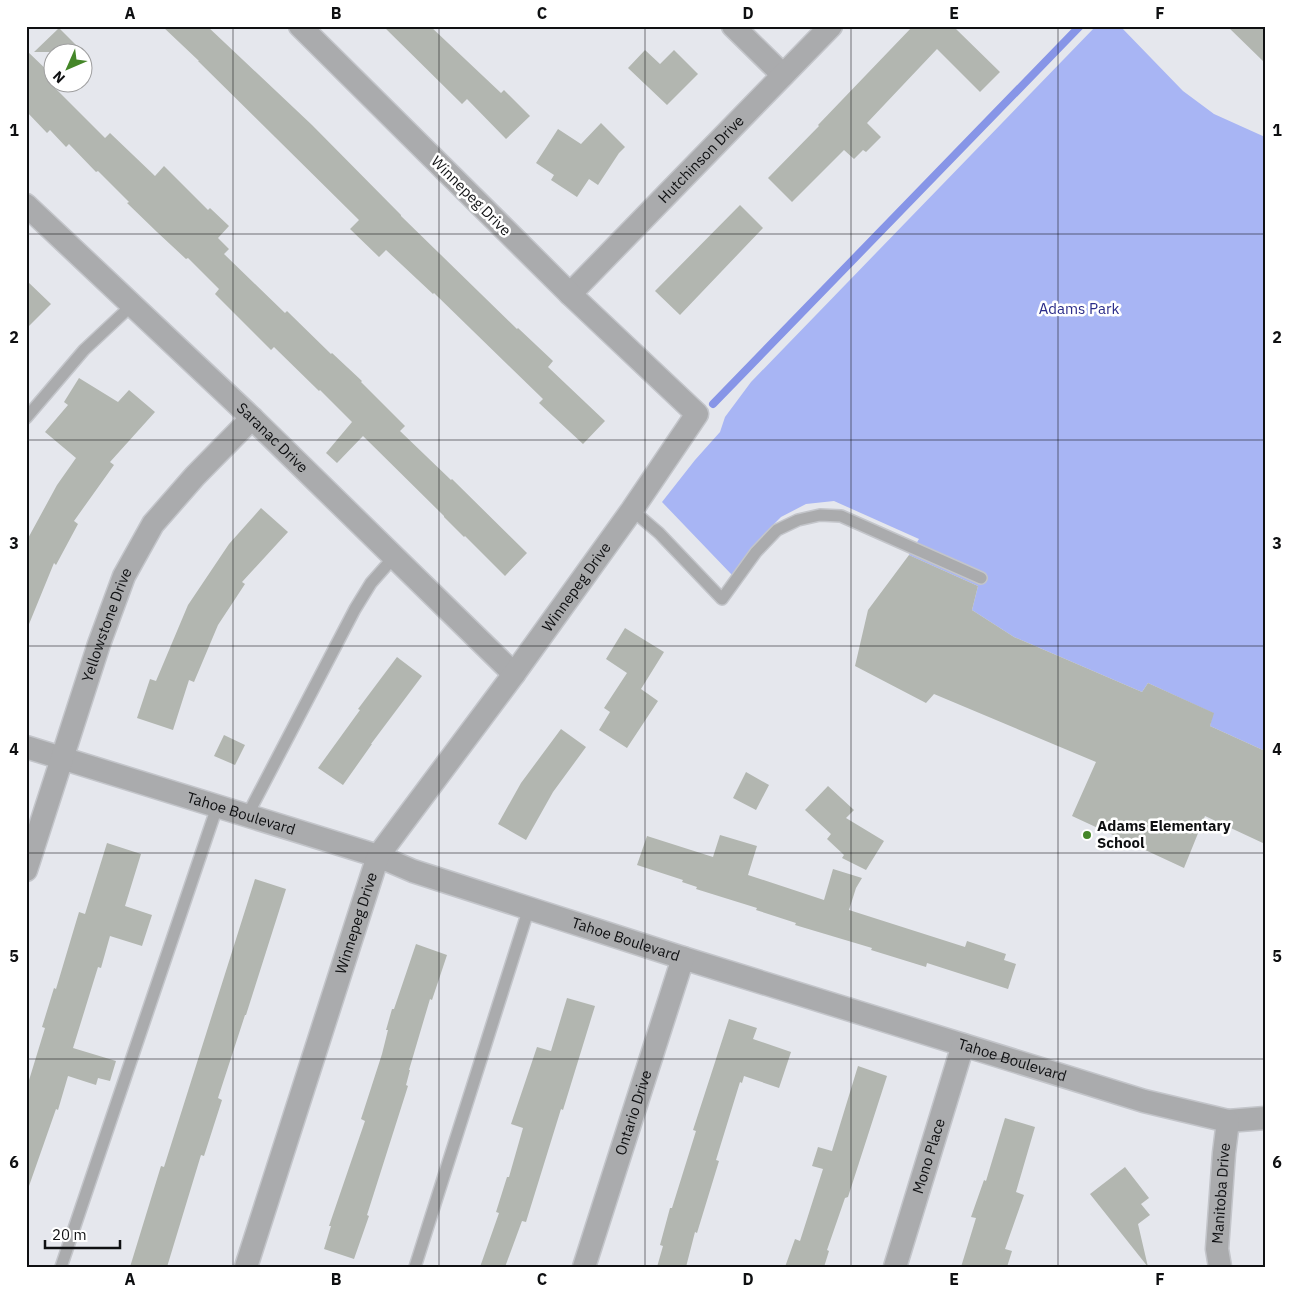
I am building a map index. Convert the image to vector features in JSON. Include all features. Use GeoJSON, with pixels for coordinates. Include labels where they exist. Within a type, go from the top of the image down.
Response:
{"type":"FeatureCollection","features":[{"type":"Feature","properties":{"kind":"street","name":"Winnepeg Drive"},"geometry":{"type":"LineString","coordinates":[[246,1267],[378,856],[514,674],[632,510],[697,414],[570,294],[300,26]]}},
{"type":"Feature","properties":{"kind":"street"},"geometry":{"type":"LineString","coordinates":[[733,26],[783,75]]}},
{"type":"Feature","properties":{"kind":"street","name":"Hutchinson Drive"},"geometry":{"type":"LineString","coordinates":[[570,294],[831,26]]}},
{"type":"Feature","properties":{"kind":"street","name":"Saranac Drive"},"geometry":{"type":"LineString","coordinates":[[26,206],[252,418],[514,674]]}},
{"type":"Feature","properties":{"kind":"street","name":"Yellowstone Drive"},"geometry":{"type":"LineString","coordinates":[[26,870],[99,644],[124,576],[153,524],[252,418]]}},
{"type":"Feature","properties":{"kind":"street","name":"Tahoe Boulevard"},"geometry":{"type":"LineString","coordinates":[[26,747],[378,856],[413,871],[683,958],[1144,1101],[1228,1121],[1265,1118]]}},
{"type":"Feature","properties":{"kind":"street","name":"Ontario Drive"},"geometry":{"type":"LineString","coordinates":[[584,1267],[683,958]]}},
{"type":"Feature","properties":{"kind":"street","name":"Mono Place"},"geometry":{"type":"LineString","coordinates":[[895,1267],[963,1045]]}},
{"type":"Feature","properties":{"kind":"street","name":"Manitoba Drive"},"geometry":{"type":"LineString","coordinates":[[1220,1267],[1217,1249],[1228,1121]]}},
{"type":"Feature","properties":{"kind":"lane"},"geometry":{"type":"LineString","coordinates":[[26,418],[84,350],[132,305]]}},
{"type":"Feature","properties":{"kind":"lane"},"geometry":{"type":"LineString","coordinates":[[632,510],[659,533],[722,599],[756,552],[777,530],[798,520],[820,515],[841,516],[980,578]]}},
{"type":"Feature","properties":{"kind":"lane"},"geometry":{"type":"LineString","coordinates":[[246,816],[355,609],[371,584],[394,557]]}},
{"type":"Feature","properties":{"kind":"lane"},"geometry":{"type":"LineString","coordinates":[[61,1267],[217,807]]}},
{"type":"Feature","properties":{"kind":"lane"},"geometry":{"type":"LineString","coordinates":[[415,1267],[529,908]]}},
{"type":"Feature","properties":{"kind":"green space","name":"Adams Park"},"geometry":{"type":"Polygon","coordinates":[[[1096,26],[1120,26],[1183,91],[1214,114],[1265,137],[1265,751],[1210,726],[1213,713],[1148,683],[1142,692],[1014,637],[972,610],[978,586],[909,555],[919,539],[834,501],[806,504],[781,517],[763,535],[732,575],[662,502],[720,432],[725,417],[751,382],[1096,26]]]}},
{"type":"Feature","properties":{"kind":"building"},"geometry":{"type":"Polygon","coordinates":[[[162,26],[207,26],[312,125],[401,216],[517,329],[553,361],[548,367],[605,421],[583,444],[539,403],[543,399],[434,293],[386,250],[379,257],[350,229],[359,220],[162,26]]]}},
{"type":"Feature","properties":{"kind":"building"},"geometry":{"type":"Polygon","coordinates":[[[383,26],[430,26],[501,93],[504,90],[530,116],[506,139],[467,99],[462,104],[383,26]]]}},
{"type":"Feature","properties":{"kind":"building"},"geometry":{"type":"Polygon","coordinates":[[[913,26],[958,26],[956,29],[1000,72],[980,92],[937,49],[867,123],[881,137],[866,152],[863,150],[854,159],[844,150],[792,202],[768,178],[913,26]]]}},
{"type":"Feature","properties":{"kind":"building"},"geometry":{"type":"Polygon","coordinates":[[[1227,26],[1265,26],[1265,63],[1227,26]]]}},
{"type":"Feature","properties":{"kind":"building"},"geometry":{"type":"Polygon","coordinates":[[[59,28],[73,42],[44,42],[59,28]]]}},
{"type":"Feature","properties":{"kind":"building"},"geometry":{"type":"Polygon","coordinates":[[[42,44],[42,52],[34,52],[42,44]]]}},
{"type":"Feature","properties":{"kind":"building"},"geometry":{"type":"Polygon","coordinates":[[[26,50],[42,65],[42,92],[59,92],[105,138],[110,133],[155,176],[164,166],[208,210],[210,208],[229,226],[218,238],[229,249],[224,254],[285,313],[287,311],[362,381],[405,426],[400,431],[527,553],[505,576],[363,436],[337,463],[326,453],[352,422],[274,347],[271,350],[215,294],[219,289],[127,203],[129,202],[98,171],[96,172],[69,144],[66,147],[50,130],[47,133],[26,111],[26,50]]]}},
{"type":"Feature","properties":{"kind":"building"},"geometry":{"type":"Polygon","coordinates":[[[645,50],[660,64],[674,50],[698,74],[667,105],[628,68],[645,50]]]}},
{"type":"Feature","properties":{"kind":"building"},"geometry":{"type":"Polygon","coordinates":[[[601,123],[625,147],[598,185],[589,179],[577,197],[551,180],[554,175],[536,163],[558,129],[581,144],[601,123]]]}},
{"type":"Feature","properties":{"kind":"building"},"geometry":{"type":"Polygon","coordinates":[[[740,205],[763,228],[680,315],[655,291],[740,205]]]}},
{"type":"Feature","properties":{"kind":"building"},"geometry":{"type":"Polygon","coordinates":[[[26,280],[51,304],[26,329],[26,280]]]}},
{"type":"Feature","properties":{"kind":"building"},"geometry":{"type":"Polygon","coordinates":[[[79,378],[118,402],[129,390],[155,412],[110,462],[114,465],[74,521],[78,524],[56,565],[54,563],[26,629],[26,542],[57,485],[76,458],[45,432],[68,405],[64,402],[79,378]]]}},
{"type":"Feature","properties":{"kind":"building"},"geometry":{"type":"Polygon","coordinates":[[[261,508],[288,532],[242,582],[245,584],[218,625],[194,682],[189,680],[173,730],[137,718],[150,679],[156,681],[188,605],[229,544],[261,508]]]}},
{"type":"Feature","properties":{"kind":"building","name":"Adams Elementary School"},"geometry":{"type":"Polygon","coordinates":[[[909,555],[978,586],[972,610],[1014,637],[1142,692],[1148,683],[1214,713],[1210,726],[1265,751],[1265,844],[1205,816],[1184,868],[1072,816],[1096,762],[934,694],[926,703],[855,666],[868,610],[909,555]]]}},
{"type":"Feature","properties":{"kind":"building"},"geometry":{"type":"Polygon","coordinates":[[[625,628],[664,652],[641,689],[658,701],[627,748],[599,730],[610,712],[604,708],[627,673],[606,659],[625,628]]]}},
{"type":"Feature","properties":{"kind":"building"},"geometry":{"type":"Polygon","coordinates":[[[397,657],[422,676],[343,785],[318,768],[360,710],[358,709],[397,657]]]}},
{"type":"Feature","properties":{"kind":"building"},"geometry":{"type":"Polygon","coordinates":[[[561,729],[586,747],[553,792],[526,840],[498,824],[521,783],[561,729]]]}},
{"type":"Feature","properties":{"kind":"building"},"geometry":{"type":"Polygon","coordinates":[[[224,735],[245,745],[235,765],[214,756],[224,735]]]}},
{"type":"Feature","properties":{"kind":"building"},"geometry":{"type":"Polygon","coordinates":[[[746,772],[769,785],[756,810],[733,798],[746,772]]]}},
{"type":"Feature","properties":{"kind":"building"},"geometry":{"type":"Polygon","coordinates":[[[828,786],[854,810],[846,818],[884,841],[866,870],[842,858],[844,855],[827,839],[831,834],[805,810],[828,786]]]}},
{"type":"Feature","properties":{"kind":"building"},"geometry":{"type":"Polygon","coordinates":[[[720,835],[757,846],[748,875],[824,900],[833,869],[862,878],[856,888],[849,910],[965,947],[967,941],[1006,954],[1004,960],[1016,964],[1008,989],[927,963],[926,967],[871,950],[872,948],[795,925],[796,923],[756,910],[757,908],[696,889],[697,887],[682,882],[683,880],[637,865],[647,836],[713,857],[720,835]]]}},
{"type":"Feature","properties":{"kind":"building"},"geometry":{"type":"Polygon","coordinates":[[[107,843],[141,854],[125,906],[152,915],[142,946],[110,936],[101,968],[98,967],[73,1048],[116,1061],[110,1081],[98,1078],[96,1085],[68,1076],[58,1110],[56,1109],[29,1186],[26,1185],[26,1090],[45,1028],[42,1027],[54,988],[56,989],[79,912],[85,914],[107,843]]]}},
{"type":"Feature","properties":{"kind":"building"},"geometry":{"type":"Polygon","coordinates":[[[255,879],[286,889],[218,1098],[222,1100],[204,1156],[201,1155],[167,1267],[130,1267],[161,1166],[164,1167],[255,879]]]}},
{"type":"Feature","properties":{"kind":"building"},"geometry":{"type":"Polygon","coordinates":[[[416,944],[447,955],[432,1000],[430,999],[409,1070],[406,1085],[408,1086],[367,1215],[369,1216],[354,1259],[324,1249],[331,1226],[329,1226],[365,1121],[361,1119],[382,1054],[392,1009],[394,1009],[416,944]]]}},
{"type":"Feature","properties":{"kind":"building"},"geometry":{"type":"Polygon","coordinates":[[[567,998],[595,1006],[563,1110],[561,1109],[526,1222],[522,1221],[505,1267],[480,1267],[499,1213],[496,1212],[507,1177],[509,1177],[523,1128],[511,1124],[537,1047],[551,1051],[567,998]]]}},
{"type":"Feature","properties":{"kind":"building"},"geometry":{"type":"Polygon","coordinates":[[[729,1019],[757,1028],[753,1039],[791,1052],[779,1088],[744,1076],[742,1083],[740,1082],[716,1160],[719,1161],[697,1233],[695,1232],[686,1267],[657,1267],[663,1246],[660,1245],[670,1208],[672,1208],[696,1131],[693,1130],[729,1019]]]}},
{"type":"Feature","properties":{"kind":"building"},"geometry":{"type":"Polygon","coordinates":[[[858,1066],[887,1076],[848,1197],[845,1198],[827,1250],[829,1251],[824,1267],[785,1267],[795,1239],[800,1241],[823,1169],[812,1166],[818,1147],[832,1151],[858,1066]]]}},
{"type":"Feature","properties":{"kind":"building"},"geometry":{"type":"Polygon","coordinates":[[[1005,1118],[1035,1127],[1016,1192],[1024,1195],[1005,1249],[1012,1251],[1007,1267],[961,1267],[976,1218],[971,1217],[984,1180],[986,1181],[1005,1118]]]}},
{"type":"Feature","properties":{"kind":"building"},"geometry":{"type":"Polygon","coordinates":[[[1125,1167],[1149,1198],[1141,1204],[1150,1215],[1138,1224],[1148,1267],[1090,1194],[1125,1167]]]}},
{"type":"Feature","properties":{"kind":"waterway"},"geometry":{"type":"LineString","coordinates":[[713,404],[1080,26]]}},
{"type":"Feature","properties":{"kind":"place","name":"Adams Elementary School"},"geometry":{"type":"Point","coordinates":[1087,835]}}]}
